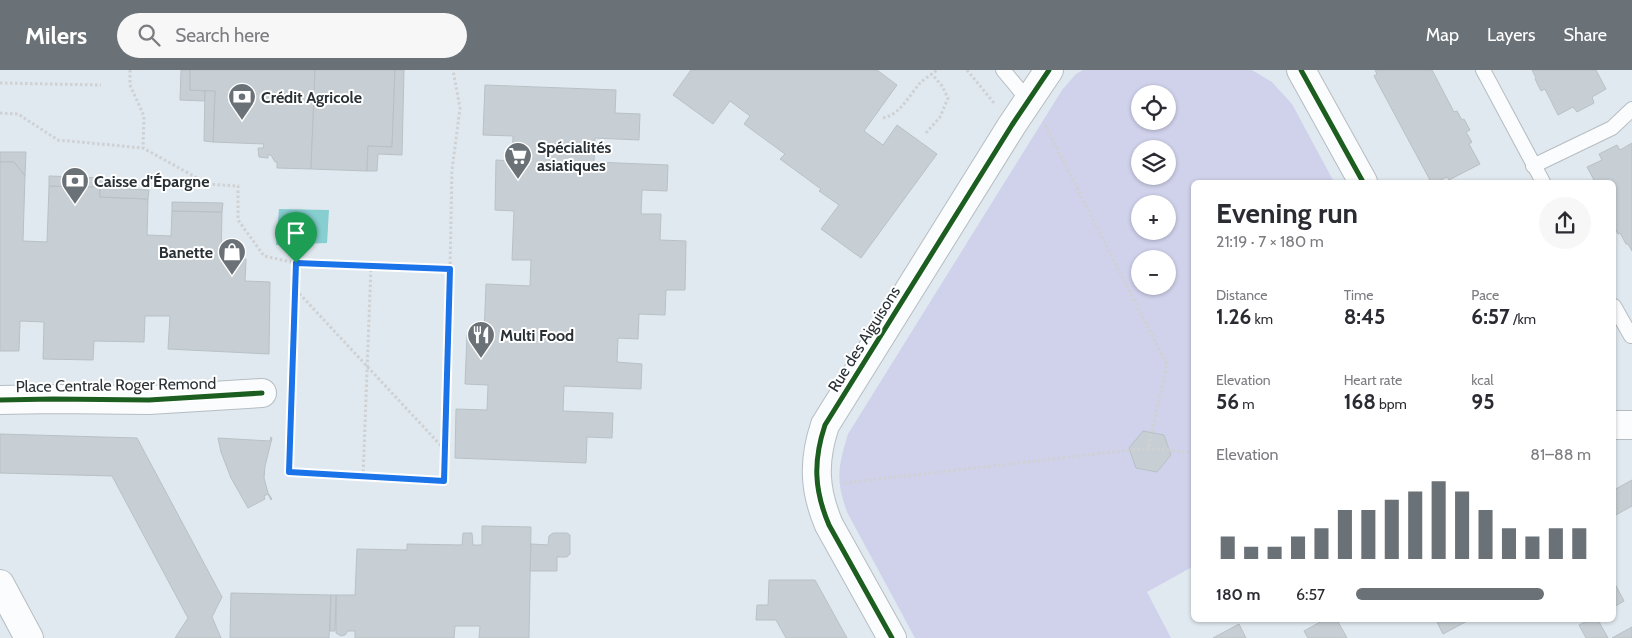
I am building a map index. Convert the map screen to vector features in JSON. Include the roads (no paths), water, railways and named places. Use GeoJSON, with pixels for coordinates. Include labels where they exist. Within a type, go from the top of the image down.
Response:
{"type":"FeatureCollection","features":[{"type":"Feature","properties":{"kind":"street","name":"Rue des Aiguisons"},"geometry":{"type":"LineString","coordinates":[[892,638],[829,525],[821,506],[816,466],[819,445],[825,425],[1012,124],[1048,70]]}},
{"type":"Feature","properties":{"kind":"street"},"geometry":{"type":"LineString","coordinates":[[1301,70],[1362,180]]}},
{"type":"Feature","properties":{"kind":"street","name":"Place Centrale Roger Remond"},"geometry":{"type":"LineString","coordinates":[[0,400],[53,398],[149,400],[262,393]]}},
{"type":"Feature","properties":{"kind":"street"},"geometry":{"type":"LineString","coordinates":[[1616,425],[1632,425]]}},
{"type":"Feature","properties":{"kind":"street"},"geometry":{"type":"LineString","coordinates":[[0,584],[30,638]]}},
{"type":"Feature","properties":{"kind":"lane"},"geometry":{"type":"LineString","coordinates":[[1003,70],[1028,100]]}},
{"type":"Feature","properties":{"kind":"lane"},"geometry":{"type":"LineString","coordinates":[[1483,70],[1542,180]]}},
{"type":"Feature","properties":{"kind":"lane"},"geometry":{"type":"LineString","coordinates":[[1533,166],[1612,128],[1632,108]]}},
{"type":"Feature","properties":{"kind":"lane"},"geometry":{"type":"LineString","coordinates":[[1616,310],[1631,336]]}},
{"type":"Feature","properties":{"kind":"water"},"geometry":{"type":"Polygon","coordinates":[[[279,209],[329,210],[327,243],[276,245],[279,209]]]}},
{"type":"Feature","properties":{"kind":"place","name":"Crédit Agricole"},"geometry":{"type":"Point","coordinates":[242,121]}},
{"type":"Feature","properties":{"kind":"place","name":"Spécialités asiatiques"},"geometry":{"type":"Point","coordinates":[518,180]}},
{"type":"Feature","properties":{"kind":"place","name":"Caisse d'Épargne"},"geometry":{"type":"Point","coordinates":[75,205]}},
{"type":"Feature","properties":{"kind":"place","name":"Banette"},"geometry":{"type":"Point","coordinates":[232,276]}},
{"type":"Feature","properties":{"kind":"place","name":"Multi Food"},"geometry":{"type":"Point","coordinates":[481,359]}}]}
